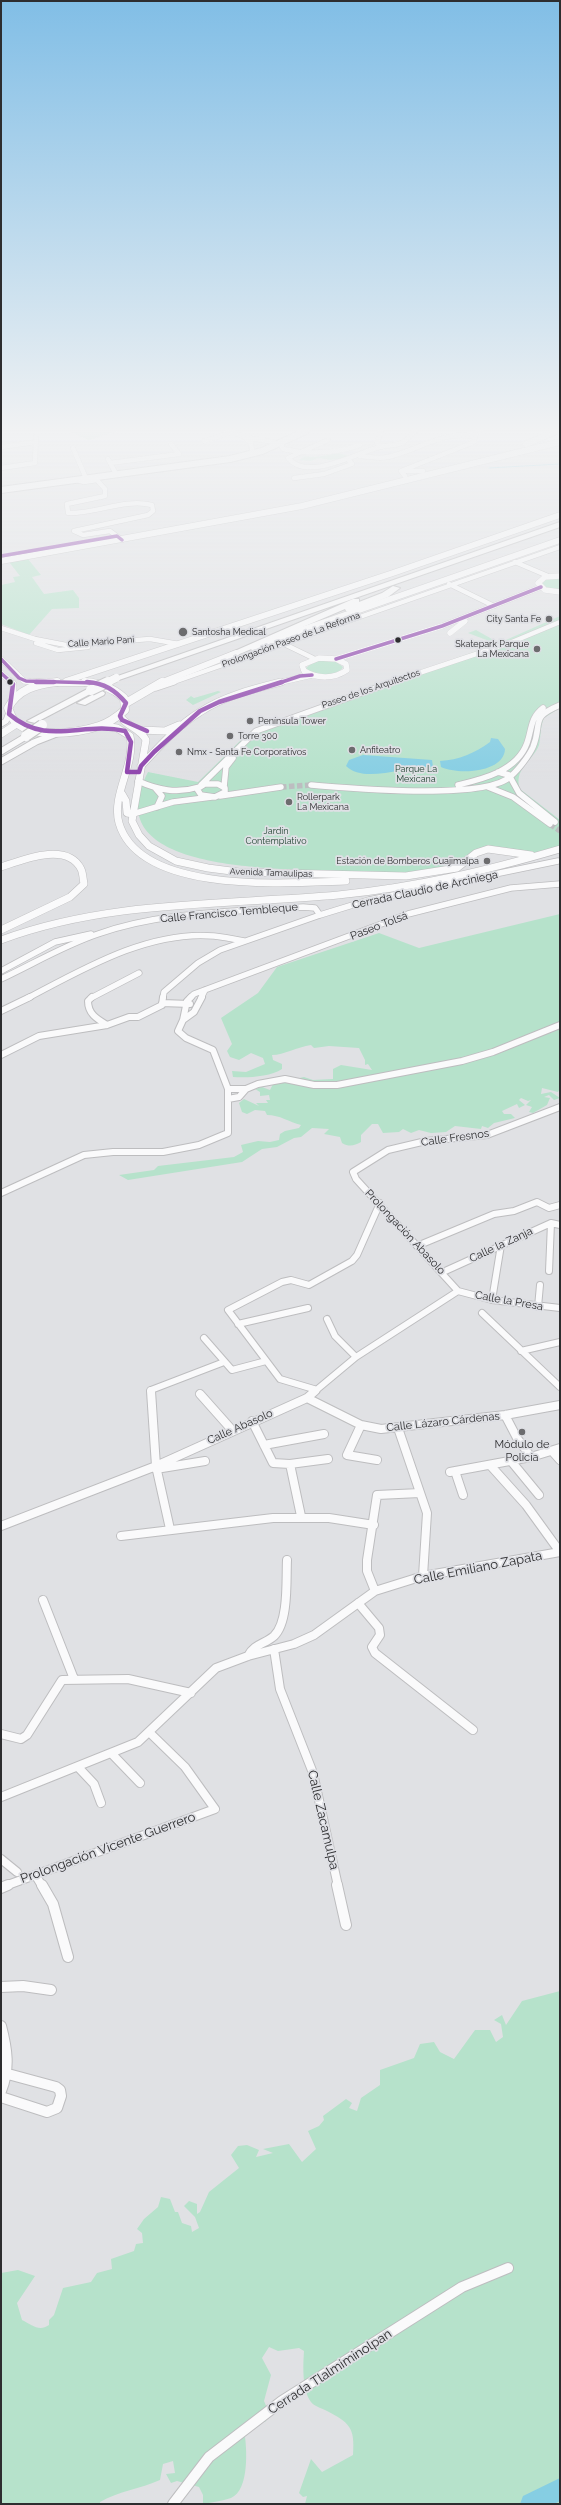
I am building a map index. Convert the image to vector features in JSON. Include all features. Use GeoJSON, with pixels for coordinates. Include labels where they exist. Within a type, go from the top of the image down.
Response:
{"type":"FeatureCollection","features":[{"type":"Feature","properties":{"kind":"highway"},"geometry":{"type":"LineString","coordinates":[[88,689],[116,678],[495,548]]}},
{"type":"Feature","properties":{"kind":"highway"},"geometry":{"type":"LineString","coordinates":[[1,752],[20,730],[42,725],[101,694],[126,683],[396,588],[501,548]]}},
{"type":"Feature","properties":{"kind":"highway"},"geometry":{"type":"LineString","coordinates":[[1,742],[105,679],[165,652],[351,588],[363,582]]}},
{"type":"Feature","properties":{"kind":"highway"},"geometry":{"type":"LineString","coordinates":[[302,630],[330,616],[385,595],[396,588]]}},
{"type":"Feature","properties":{"kind":"highway"},"geometry":{"type":"LineString","coordinates":[[225,657],[356,601]]}},
{"type":"Feature","properties":{"kind":"highway"},"geometry":{"type":"LineString","coordinates":[[1,762],[35,742],[58,733]]}},
{"type":"Feature","properties":{"kind":"main road"},"geometry":{"type":"LineString","coordinates":[[1,556],[54,548]]}},
{"type":"Feature","properties":{"kind":"main road"},"geometry":{"type":"LineString","coordinates":[[1,560],[65,548]]}},
{"type":"Feature","properties":{"kind":"main road"},"geometry":{"type":"LineString","coordinates":[[66,681],[180,644],[462,548]]}},
{"type":"Feature","properties":{"kind":"main road","name":"Prolongación Paseo de La Reforma"},"geometry":{"type":"LineString","coordinates":[[126,703],[136,695],[178,674],[538,548]]}},
{"type":"Feature","properties":{"kind":"main road"},"geometry":{"type":"LineString","coordinates":[[486,566],[550,550]]}},
{"type":"Feature","properties":{"kind":"main road"},"geometry":{"type":"LineString","coordinates":[[348,620],[419,589]]}},
{"type":"Feature","properties":{"kind":"main road"},"geometry":{"type":"LineString","coordinates":[[66,681],[91,682],[107,686],[119,693],[126,703],[120,716],[103,726],[82,732],[58,733],[36,730],[20,730],[9,713],[8,708],[13,698],[27,689],[49,683],[66,681]]}},
{"type":"Feature","properties":{"kind":"street","name":"Prolongación Paseo de La Reforma"},"geometry":{"type":"LineString","coordinates":[[136,695],[555,548]]}},
{"type":"Feature","properties":{"kind":"street"},"geometry":{"type":"LineString","coordinates":[[550,550],[560,554]]}},
{"type":"Feature","properties":{"kind":"street"},"geometry":{"type":"LineString","coordinates":[[512,563],[548,576]]}},
{"type":"Feature","properties":{"kind":"street"},"geometry":{"type":"LineString","coordinates":[[512,563],[542,578]]}},
{"type":"Feature","properties":{"kind":"street"},"geometry":{"type":"LineString","coordinates":[[560,576],[548,576],[542,578],[538,583],[543,588],[560,592]]}},
{"type":"Feature","properties":{"kind":"street"},"geometry":{"type":"LineString","coordinates":[[449,584],[494,606]]}},
{"type":"Feature","properties":{"kind":"street"},"geometry":{"type":"LineString","coordinates":[[339,660],[442,626],[543,588]]}},
{"type":"Feature","properties":{"kind":"street"},"geometry":{"type":"LineString","coordinates":[[276,645],[310,660],[339,660],[465,621],[543,588]]}},
{"type":"Feature","properties":{"kind":"street"},"geometry":{"type":"LineString","coordinates":[[450,633],[465,621]]}},
{"type":"Feature","properties":{"kind":"street","name":"Paseo de los Arquitectos"},"geometry":{"type":"LineString","coordinates":[[200,786],[254,732],[421,673],[502,647],[560,623]]}},
{"type":"Feature","properties":{"kind":"street","name":"Calle Mario Pani"},"geometry":{"type":"LineString","coordinates":[[1,628],[50,648],[65,651],[77,647],[93,645],[150,642],[162,644],[164,649]]}},
{"type":"Feature","properties":{"kind":"street","name":"Calle Mario Pani"},"geometry":{"type":"LineString","coordinates":[[23,636],[77,647],[144,640],[180,644]]}},
{"type":"Feature","properties":{"kind":"street"},"geometry":{"type":"LineString","coordinates":[[282,643],[310,660]]}},
{"type":"Feature","properties":{"kind":"street"},"geometry":{"type":"LineString","coordinates":[[50,648],[57,644]]}},
{"type":"Feature","properties":{"kind":"street"},"geometry":{"type":"LineString","coordinates":[[1,660],[24,681],[49,683]]}},
{"type":"Feature","properties":{"kind":"street"},"geometry":{"type":"LineString","coordinates":[[120,716],[122,720],[141,730],[158,732],[170,729],[210,702],[302,668],[310,660]]}},
{"type":"Feature","properties":{"kind":"street"},"geometry":{"type":"LineString","coordinates":[[140,766],[182,725],[200,711],[219,702],[300,676],[312,675],[325,677],[339,675],[347,667],[339,660]]}},
{"type":"Feature","properties":{"kind":"street"},"geometry":{"type":"LineString","coordinates":[[1,665],[10,667]]}},
{"type":"Feature","properties":{"kind":"street"},"geometry":{"type":"LineString","coordinates":[[302,668],[312,675]]}},
{"type":"Feature","properties":{"kind":"street"},"geometry":{"type":"LineString","coordinates":[[1,673],[13,684],[20,685],[24,681]]}},
{"type":"Feature","properties":{"kind":"street"},"geometry":{"type":"LineString","coordinates":[[13,684],[13,698]]}},
{"type":"Feature","properties":{"kind":"street"},"geometry":{"type":"LineString","coordinates":[[560,701],[542,711],[532,718],[524,751],[514,762],[498,772],[480,779],[454,786],[418,789],[311,784],[412,792],[489,787],[512,777],[532,749],[537,720],[542,711],[560,705]]}},
{"type":"Feature","properties":{"kind":"street","name":"Paseo de los Arquitectos"},"geometry":{"type":"LineString","coordinates":[[224,787],[226,765],[258,734],[325,706]]}},
{"type":"Feature","properties":{"kind":"street"},"geometry":{"type":"LineString","coordinates":[[1,724],[6,721],[9,713]]}},
{"type":"Feature","properties":{"kind":"street","name":"Avenida Tamaulipas"},"geometry":{"type":"LineString","coordinates":[[103,726],[124,730],[131,739],[119,823],[133,848],[166,867],[205,878],[265,884],[407,878],[450,872],[466,867],[480,855],[490,851],[508,855],[510,864]]}},
{"type":"Feature","properties":{"kind":"street"},"geometry":{"type":"LineString","coordinates":[[1,734],[20,730]]}},
{"type":"Feature","properties":{"kind":"street","name":"Avenida Tamaulipas"},"geometry":{"type":"LineString","coordinates":[[141,730],[146,740],[140,766],[132,821],[134,829],[144,842],[175,860],[215,870],[239,872],[406,876],[448,870],[462,865],[476,853],[488,849],[502,849],[523,855],[541,855]]}},
{"type":"Feature","properties":{"kind":"street"},"geometry":{"type":"LineString","coordinates":[[480,779],[482,784],[518,800],[552,823],[519,793],[512,777],[498,772]]}},
{"type":"Feature","properties":{"kind":"street"},"geometry":{"type":"LineString","coordinates":[[122,794],[126,801],[128,813],[133,814],[173,802],[281,786],[238,789],[224,787],[213,783],[182,791],[156,789],[138,781]]}},
{"type":"Feature","properties":{"kind":"street"},"geometry":{"type":"LineString","coordinates":[[200,786],[197,790],[199,794],[212,797]]}},
{"type":"Feature","properties":{"kind":"street"},"geometry":{"type":"LineString","coordinates":[[219,796],[225,792],[224,787]]}},
{"type":"Feature","properties":{"kind":"street"},"geometry":{"type":"LineString","coordinates":[[156,789],[162,796],[157,807]]}},
{"type":"Feature","properties":{"kind":"street"},"geometry":{"type":"LineString","coordinates":[[125,836],[134,836],[144,842]]}},
{"type":"Feature","properties":{"kind":"street","name":"Avenida Tamaulipas"},"geometry":{"type":"LineString","coordinates":[[1,940],[32,928],[71,920],[173,906],[263,901],[423,884],[510,864],[560,849]]}},
{"type":"Feature","properties":{"kind":"street"},"geometry":{"type":"LineString","coordinates":[[1,867],[41,854],[60,854],[71,859],[79,866],[84,874],[84,884],[70,897],[1,930]]}},
{"type":"Feature","properties":{"kind":"street","name":"Cerrada Claudio de Arciniega"},"geometry":{"type":"LineString","coordinates":[[1,1011],[114,956],[170,939],[194,937],[235,939],[244,941],[369,900],[430,889],[558,861]]}},
{"type":"Feature","properties":{"kind":"street"},"geometry":{"type":"LineString","coordinates":[[239,872],[272,876],[272,881],[265,884]]}},
{"type":"Feature","properties":{"kind":"street"},"geometry":{"type":"LineString","coordinates":[[320,882],[329,878],[329,875]]}},
{"type":"Feature","properties":{"kind":"street","name":"Paseo Tolsá"},"geometry":{"type":"LineString","coordinates":[[1,1193],[84,1155],[113,1152],[163,1152],[199,1145],[224,1136],[228,1133],[230,1123],[228,1089],[213,1050],[209,1046],[183,1037],[178,1031],[183,1020],[183,1010],[189,997],[292,956],[359,934],[408,914],[511,888],[560,884]]}},
{"type":"Feature","properties":{"kind":"street","name":"Calle Francisco Tembleque"},"geometry":{"type":"LineString","coordinates":[[1,979],[97,934],[133,924],[181,916],[309,907],[318,910],[320,915]]}},
{"type":"Feature","properties":{"kind":"street"},"geometry":{"type":"LineString","coordinates":[[1,971],[61,941],[78,936],[97,934]]}},
{"type":"Feature","properties":{"kind":"street"},"geometry":{"type":"LineString","coordinates":[[162,1004],[164,992],[198,962],[220,950],[244,941]]}},
{"type":"Feature","properties":{"kind":"street"},"geometry":{"type":"LineString","coordinates":[[107,1025],[93,1016],[87,1006],[88,1001],[95,994],[139,973]]}},
{"type":"Feature","properties":{"kind":"street"},"geometry":{"type":"LineString","coordinates":[[183,1020],[195,1009],[204,990]]}},
{"type":"Feature","properties":{"kind":"street"},"geometry":{"type":"LineString","coordinates":[[1,1055],[39,1036],[107,1025],[129,1017],[138,1017],[162,1004],[186,1003],[195,1009]]}},
{"type":"Feature","properties":{"kind":"street"},"geometry":{"type":"LineString","coordinates":[[162,1004],[183,1010],[195,1009]]}},
{"type":"Feature","properties":{"kind":"street"},"geometry":{"type":"LineString","coordinates":[[228,1089],[246,1089],[285,1079],[314,1085],[337,1085],[462,1061],[493,1052],[560,1025]]}},
{"type":"Feature","properties":{"kind":"street"},"geometry":{"type":"LineString","coordinates":[[228,1099],[239,1096],[246,1089]]}},
{"type":"Feature","properties":{"kind":"street","name":"Calle Fresnos"},"geometry":{"type":"LineString","coordinates":[[353,1172],[388,1150],[426,1141],[487,1135],[560,1107]]}},
{"type":"Feature","properties":{"kind":"street","name":"Prolongación Abasolo"},"geometry":{"type":"LineString","coordinates":[[353,1172],[356,1179],[380,1203],[417,1246],[444,1272],[458,1291]]}},
{"type":"Feature","properties":{"kind":"street"},"geometry":{"type":"LineString","coordinates":[[417,1246],[497,1214],[514,1211],[537,1202],[549,1208],[560,1205]]}},
{"type":"Feature","properties":{"kind":"street"},"geometry":{"type":"LineString","coordinates":[[317,1390],[280,1379],[228,1310],[282,1282],[291,1280],[309,1285],[352,1261],[357,1255],[380,1203]]}},
{"type":"Feature","properties":{"kind":"street"},"geometry":{"type":"LineString","coordinates":[[549,1271],[552,1223],[560,1225]]}},
{"type":"Feature","properties":{"kind":"street","name":"Calle la Zanja"},"geometry":{"type":"LineString","coordinates":[[444,1272],[552,1223]]}},
{"type":"Feature","properties":{"kind":"street"},"geometry":{"type":"LineString","coordinates":[[492,1300],[501,1245]]}},
{"type":"Feature","properties":{"kind":"street"},"geometry":{"type":"LineString","coordinates":[[538,1307],[540,1284]]}},
{"type":"Feature","properties":{"kind":"street","name":"Calle la Presa"},"geometry":{"type":"LineString","coordinates":[[458,1291],[492,1300],[538,1307],[560,1308]]}},
{"type":"Feature","properties":{"kind":"street","name":"Calle Abasolo"},"geometry":{"type":"LineString","coordinates":[[1,1526],[156,1468],[232,1430],[307,1398],[356,1357],[458,1291]]}},
{"type":"Feature","properties":{"kind":"street"},"geometry":{"type":"LineString","coordinates":[[238,1324],[308,1308]]}},
{"type":"Feature","properties":{"kind":"street"},"geometry":{"type":"LineString","coordinates":[[482,1313],[560,1387]]}},
{"type":"Feature","properties":{"kind":"street"},"geometry":{"type":"LineString","coordinates":[[327,1319],[335,1336],[356,1357]]}},
{"type":"Feature","properties":{"kind":"street"},"geometry":{"type":"LineString","coordinates":[[204,1338],[232,1370],[266,1361]]}},
{"type":"Feature","properties":{"kind":"street"},"geometry":{"type":"LineString","coordinates":[[520,1350],[560,1342]]}},
{"type":"Feature","properties":{"kind":"street"},"geometry":{"type":"LineString","coordinates":[[170,1529],[156,1468],[151,1390],[224,1362]]}},
{"type":"Feature","properties":{"kind":"street"},"geometry":{"type":"LineString","coordinates":[[200,1394],[232,1430]]}},
{"type":"Feature","properties":{"kind":"street","name":"Calle Lázaro Cárdenas"},"geometry":{"type":"LineString","coordinates":[[307,1398],[361,1425],[381,1429],[505,1415],[560,1405]]}},
{"type":"Feature","properties":{"kind":"street"},"geometry":{"type":"LineString","coordinates":[[505,1415],[517,1438],[531,1457]]}},
{"type":"Feature","properties":{"kind":"street"},"geometry":{"type":"LineString","coordinates":[[252,1421],[273,1462],[290,1464],[328,1459]]}},
{"type":"Feature","properties":{"kind":"street"},"geometry":{"type":"LineString","coordinates":[[361,1425],[347,1455],[377,1460]]}},
{"type":"Feature","properties":{"kind":"street"},"geometry":{"type":"LineString","coordinates":[[398,1428],[427,1513],[423,1576]]}},
{"type":"Feature","properties":{"kind":"street"},"geometry":{"type":"LineString","coordinates":[[264,1445],[324,1434]]}},
{"type":"Feature","properties":{"kind":"street"},"geometry":{"type":"LineString","coordinates":[[463,1495],[453,1471],[531,1457],[560,1448]]}},
{"type":"Feature","properties":{"kind":"street"},"geometry":{"type":"LineString","coordinates":[[552,1451],[560,1460]]}},
{"type":"Feature","properties":{"kind":"street"},"geometry":{"type":"LineString","coordinates":[[156,1468],[205,1461]]}},
{"type":"Feature","properties":{"kind":"street"},"geometry":{"type":"LineString","coordinates":[[511,1461],[539,1495]]}},
{"type":"Feature","properties":{"kind":"street"},"geometry":{"type":"LineString","coordinates":[[290,1464],[301,1516]]}},
{"type":"Feature","properties":{"kind":"street"},"geometry":{"type":"LineString","coordinates":[[490,1465],[526,1506],[560,1552]]}},
{"type":"Feature","properties":{"kind":"street"},"geometry":{"type":"LineString","coordinates":[[375,1591],[367,1571],[378,1495],[420,1493]]}},
{"type":"Feature","properties":{"kind":"street"},"geometry":{"type":"LineString","coordinates":[[121,1536],[229,1522],[301,1516],[329,1518],[374,1525]]}},
{"type":"Feature","properties":{"kind":"street","name":"Calle Emiliano Zapata"},"geometry":{"type":"LineString","coordinates":[[1,1797],[112,1754],[138,1742],[216,1668],[248,1656],[294,1644],[314,1636],[375,1591],[423,1576],[560,1552]]}},
{"type":"Feature","properties":{"kind":"street"},"geometry":{"type":"LineString","coordinates":[[248,1656],[256,1644],[274,1636],[282,1624],[287,1560]]}},
{"type":"Feature","properties":{"kind":"street"},"geometry":{"type":"LineString","coordinates":[[43,1600],[74,1679]]}},
{"type":"Feature","properties":{"kind":"street"},"geometry":{"type":"LineString","coordinates":[[358,1603],[379,1628],[380,1635],[372,1647],[375,1653],[473,1730]]}},
{"type":"Feature","properties":{"kind":"street","name":"Calle Zacamulpa"},"geometry":{"type":"LineString","coordinates":[[274,1649],[280,1689],[313,1773],[346,1925]]}},
{"type":"Feature","properties":{"kind":"street"},"geometry":{"type":"LineString","coordinates":[[1,1734],[21,1738],[27,1735],[62,1680],[128,1679],[191,1693]]}},
{"type":"Feature","properties":{"kind":"street","name":"Prolongación Vicente Guerrero"},"geometry":{"type":"LineString","coordinates":[[1,1888],[215,1809],[185,1766],[149,1732]]}},
{"type":"Feature","properties":{"kind":"street"},"geometry":{"type":"LineString","coordinates":[[112,1754],[140,1783]]}},
{"type":"Feature","properties":{"kind":"street"},"geometry":{"type":"LineString","coordinates":[[78,1767],[94,1784],[101,1803]]}},
{"type":"Feature","properties":{"kind":"street"},"geometry":{"type":"LineString","coordinates":[[1,1859],[17,1872]]}},
{"type":"Feature","properties":{"kind":"street"},"geometry":{"type":"LineString","coordinates":[[36,1876],[53,1904],[68,1957]]}},
{"type":"Feature","properties":{"kind":"street"},"geometry":{"type":"LineString","coordinates":[[1,1987],[23,1986],[51,1990]]}},
{"type":"Feature","properties":{"kind":"street"},"geometry":{"type":"LineString","coordinates":[[1,2026],[8,2074],[1,2091]]}},
{"type":"Feature","properties":{"kind":"street"},"geometry":{"type":"LineString","coordinates":[[1,2097],[47,2112],[57,2108],[61,2096],[60,2090],[56,2087],[8,2074]]}},
{"type":"Feature","properties":{"kind":"street","name":"Cerrada Tlalmiminolpan"},"geometry":{"type":"LineString","coordinates":[[173,2504],[209,2457],[282,2401],[462,2287],[508,2268]]}},
{"type":"Feature","properties":{"kind":"green space"},"geometry":{"type":"Polygon","coordinates":[[[28,559],[41,575],[32,577],[44,594],[73,590],[79,598],[79,608],[52,609],[29,635],[1,624],[1,585],[15,582],[13,577],[20,576],[9,562],[28,559]]]}},
{"type":"Feature","properties":{"kind":"green space"},"geometry":{"type":"Polygon","coordinates":[[[560,577],[560,591],[546,588],[542,584],[545,580],[560,577]]]}},
{"type":"Feature","properties":{"kind":"green space","name":"Parque La Mexicana"},"geometry":{"type":"Polygon","coordinates":[[[560,616],[560,708],[544,718],[539,745],[521,771],[519,782],[520,789],[560,820],[560,848],[546,853],[537,854],[503,848],[492,848],[456,865],[430,872],[396,874],[346,873],[242,866],[211,861],[182,853],[158,842],[143,825],[138,802],[148,772],[198,782],[245,736],[264,725],[497,644],[468,633],[476,630],[499,643],[560,616]]]}},
{"type":"Feature","properties":{"kind":"green space"},"geometry":{"type":"Polygon","coordinates":[[[314,661],[335,661],[343,667],[340,671],[331,675],[319,675],[309,671],[306,668],[314,661]]]}},
{"type":"Feature","properties":{"kind":"green space"},"geometry":{"type":"Polygon","coordinates":[[[218,691],[221,692],[193,705],[186,700],[191,696],[194,698],[218,691]]]}},
{"type":"Feature","properties":{"kind":"green space"},"geometry":{"type":"Polygon","coordinates":[[[560,914],[560,1089],[558,1092],[542,1088],[541,1094],[551,1092],[560,1098],[554,1100],[549,1095],[544,1097],[550,1098],[547,1105],[533,1113],[529,1112],[532,1107],[526,1105],[531,1100],[528,1101],[521,1098],[519,1100],[525,1105],[519,1108],[517,1104],[502,1111],[504,1114],[511,1114],[515,1118],[494,1123],[488,1128],[482,1126],[481,1129],[455,1126],[446,1132],[431,1133],[419,1130],[411,1133],[403,1129],[399,1132],[383,1133],[378,1124],[372,1124],[361,1135],[361,1142],[352,1146],[342,1143],[340,1137],[324,1134],[329,1129],[312,1128],[301,1137],[294,1138],[277,1147],[262,1149],[242,1162],[128,1180],[119,1175],[154,1170],[158,1166],[234,1157],[243,1152],[241,1145],[258,1141],[270,1142],[279,1140],[280,1134],[285,1131],[299,1128],[301,1125],[280,1117],[267,1115],[265,1111],[255,1110],[247,1114],[242,1112],[239,1103],[244,1099],[259,1106],[256,1103],[268,1103],[266,1100],[270,1100],[269,1095],[260,1096],[260,1092],[255,1089],[262,1087],[270,1090],[273,1084],[304,1077],[313,1080],[333,1079],[333,1069],[341,1065],[372,1070],[368,1064],[365,1065],[365,1060],[359,1048],[329,1046],[314,1048],[311,1045],[281,1054],[272,1055],[273,1060],[282,1064],[282,1069],[277,1072],[258,1076],[233,1077],[232,1071],[246,1072],[265,1064],[263,1058],[251,1053],[239,1060],[230,1057],[227,1051],[232,1044],[221,1018],[258,993],[277,967],[379,933],[419,948],[560,914]]]}},
{"type":"Feature","properties":{"kind":"green space"},"geometry":{"type":"Polygon","coordinates":[[[560,1991],[560,2504],[305,2504],[307,2496],[303,2497],[299,2493],[311,2459],[322,2472],[353,2455],[352,2432],[340,2419],[316,2406],[308,2397],[303,2371],[304,2351],[299,2348],[278,2351],[269,2347],[262,2358],[271,2375],[264,2401],[270,2415],[265,2422],[255,2422],[244,2430],[246,2467],[241,2486],[237,2493],[231,2498],[203,2504],[203,2495],[199,2487],[177,2481],[171,2483],[166,2474],[175,2473],[173,2461],[163,2464],[160,2480],[107,2498],[100,2502],[100,2504],[1,2504],[1,2273],[18,2270],[35,2276],[17,2303],[22,2320],[39,2328],[49,2325],[49,2320],[54,2315],[63,2288],[91,2282],[97,2273],[112,2269],[111,2259],[134,2251],[136,2244],[143,2243],[142,2233],[137,2229],[144,2219],[158,2207],[161,2197],[170,2199],[175,2212],[178,2212],[182,2223],[191,2226],[192,2232],[199,2228],[195,2217],[184,2206],[189,2201],[197,2204],[197,2214],[200,2212],[209,2192],[239,2168],[231,2155],[238,2146],[247,2145],[259,2150],[256,2157],[273,2153],[263,2149],[289,2144],[302,2162],[316,2149],[308,2131],[319,2126],[324,2120],[323,2116],[346,2099],[352,2103],[349,2108],[357,2111],[361,2098],[380,2085],[380,2070],[414,2058],[420,2044],[434,2042],[440,2052],[454,2059],[475,2030],[490,2030],[496,2042],[503,2037],[501,2024],[494,2020],[502,2015],[506,2025],[522,2001],[560,1991]]]}},
{"type":"Feature","properties":{"kind":"water"},"geometry":{"type":"Polygon","coordinates":[[[491,738],[498,739],[505,749],[503,757],[497,763],[479,770],[468,771],[449,770],[441,767],[440,761],[454,759],[473,753],[490,742],[491,738]]]}},
{"type":"Feature","properties":{"kind":"water"},"geometry":{"type":"Polygon","coordinates":[[[363,755],[432,760],[433,767],[412,768],[376,774],[364,774],[354,771],[346,766],[349,760],[363,755]]]}},
{"type":"Feature","properties":{"kind":"waterway"},"geometry":{"type":"LineString","coordinates":[[531,2504],[560,2489]]}},
{"type":"Feature","properties":{"kind":"tunnel"},"geometry":{"type":"LineString","coordinates":[[281,787],[311,785]]}},
{"type":"Feature","properties":{"kind":"tunnel"},"geometry":{"type":"LineString","coordinates":[[550,824],[560,831]]}},
{"type":"Feature","properties":{"kind":"transit line"},"geometry":{"type":"LineString","coordinates":[[1,556],[48,548]]}},
{"type":"Feature","properties":{"kind":"transit line"},"geometry":{"type":"LineString","coordinates":[[336,659],[442,626],[541,587]]}},
{"type":"Feature","properties":{"kind":"transit line"},"geometry":{"type":"LineString","coordinates":[[1,659],[19,678],[26,681],[80,681],[94,682],[106,686],[117,692],[126,703],[120,716],[122,720],[147,731]]}},
{"type":"Feature","properties":{"kind":"transit line"},"geometry":{"type":"LineString","coordinates":[[1,673],[13,684],[9,714],[22,725],[39,731],[58,732],[113,728],[125,731],[131,739],[131,751],[127,772],[139,772],[141,766],[154,752],[200,711],[219,702],[300,676],[312,675]]}},
{"type":"Feature","properties":{"kind":"place","name":"City Santa Fe"},"geometry":{"type":"Point","coordinates":[549,619]}},
{"type":"Feature","properties":{"kind":"place","name":"Santosha Medical"},"geometry":{"type":"Point","coordinates":[183,632]}},
{"type":"Feature","properties":{"kind":"place","name":"Skatepark Parque La Mexicana"},"geometry":{"type":"Point","coordinates":[537,649]}},
{"type":"Feature","properties":{"kind":"place","name":"Península Tower"},"geometry":{"type":"Point","coordinates":[250,721]}},
{"type":"Feature","properties":{"kind":"place","name":"Torre 300"},"geometry":{"type":"Point","coordinates":[230,736]}},
{"type":"Feature","properties":{"kind":"place","name":"Anfiteatro"},"geometry":{"type":"Point","coordinates":[352,750]}},
{"type":"Feature","properties":{"kind":"place","name":"Nmx - Santa Fe Corporativos"},"geometry":{"type":"Point","coordinates":[179,752]}},
{"type":"Feature","properties":{"kind":"place","name":"Rollerpark La Mexicana"},"geometry":{"type":"Point","coordinates":[289,802]}},
{"type":"Feature","properties":{"kind":"place","name":"Estación de Bomberos Cuajimalpa"},"geometry":{"type":"Point","coordinates":[487,861]}},
{"type":"Feature","properties":{"kind":"place","name":"Módulo de Policía"},"geometry":{"type":"Point","coordinates":[522,1432]}},
{"type":"Feature","properties":{"kind":"park label","name":"Jardín Contemplativo"},"geometry":{"type":"Point","coordinates":[276,836]}}]}
